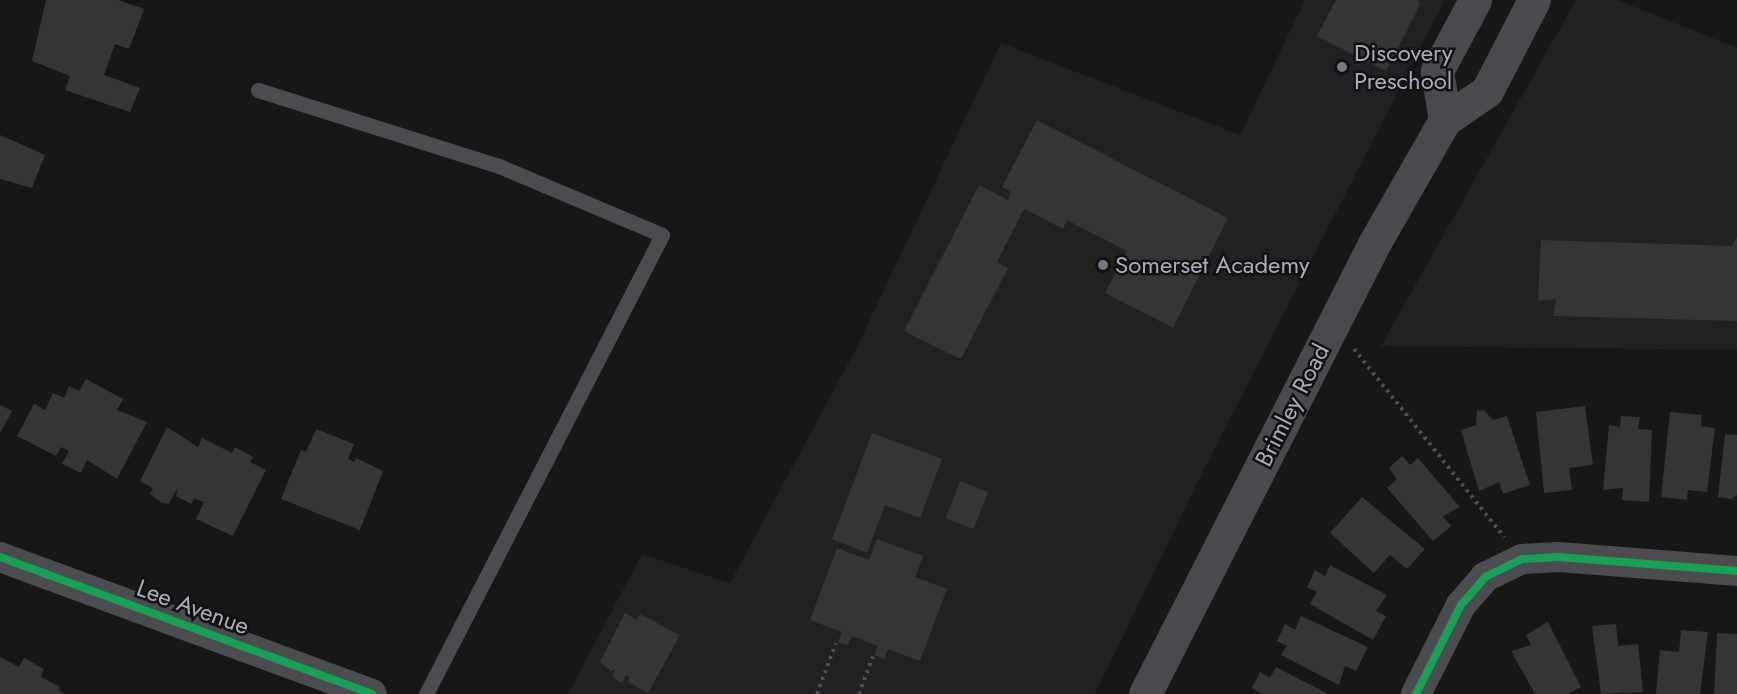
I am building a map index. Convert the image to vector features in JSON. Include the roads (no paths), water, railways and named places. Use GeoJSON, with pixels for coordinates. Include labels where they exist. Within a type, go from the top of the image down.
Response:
{"type":"FeatureCollection","features":[{"type":"Feature","properties":{"kind":"main road"},"geometry":{"type":"LineString","coordinates":[[1445,120],[1437,71],[1476,0]]}},
{"type":"Feature","properties":{"kind":"main road","name":"Brimley Road"},"geometry":{"type":"LineString","coordinates":[[1145,694],[1331,328],[1445,120],[1487,91],[1534,0]]}},
{"type":"Feature","properties":{"kind":"street","name":"Lee Avenue"},"geometry":{"type":"LineString","coordinates":[[0,557],[372,694]]}},
{"type":"Feature","properties":{"kind":"street"},"geometry":{"type":"LineString","coordinates":[[1416,694],[1461,605],[1485,577],[1522,560],[1559,557],[1737,571]]}},
{"type":"Feature","properties":{"kind":"lane"},"geometry":{"type":"LineString","coordinates":[[258,90],[499,166],[662,235],[426,694]]}},
{"type":"Feature","properties":{"kind":"place","name":"Discovery Preschool"},"geometry":{"type":"Point","coordinates":[1342,67]}},
{"type":"Feature","properties":{"kind":"place","name":"Somerset Academy"},"geometry":{"type":"Point","coordinates":[1103,265]}}]}
